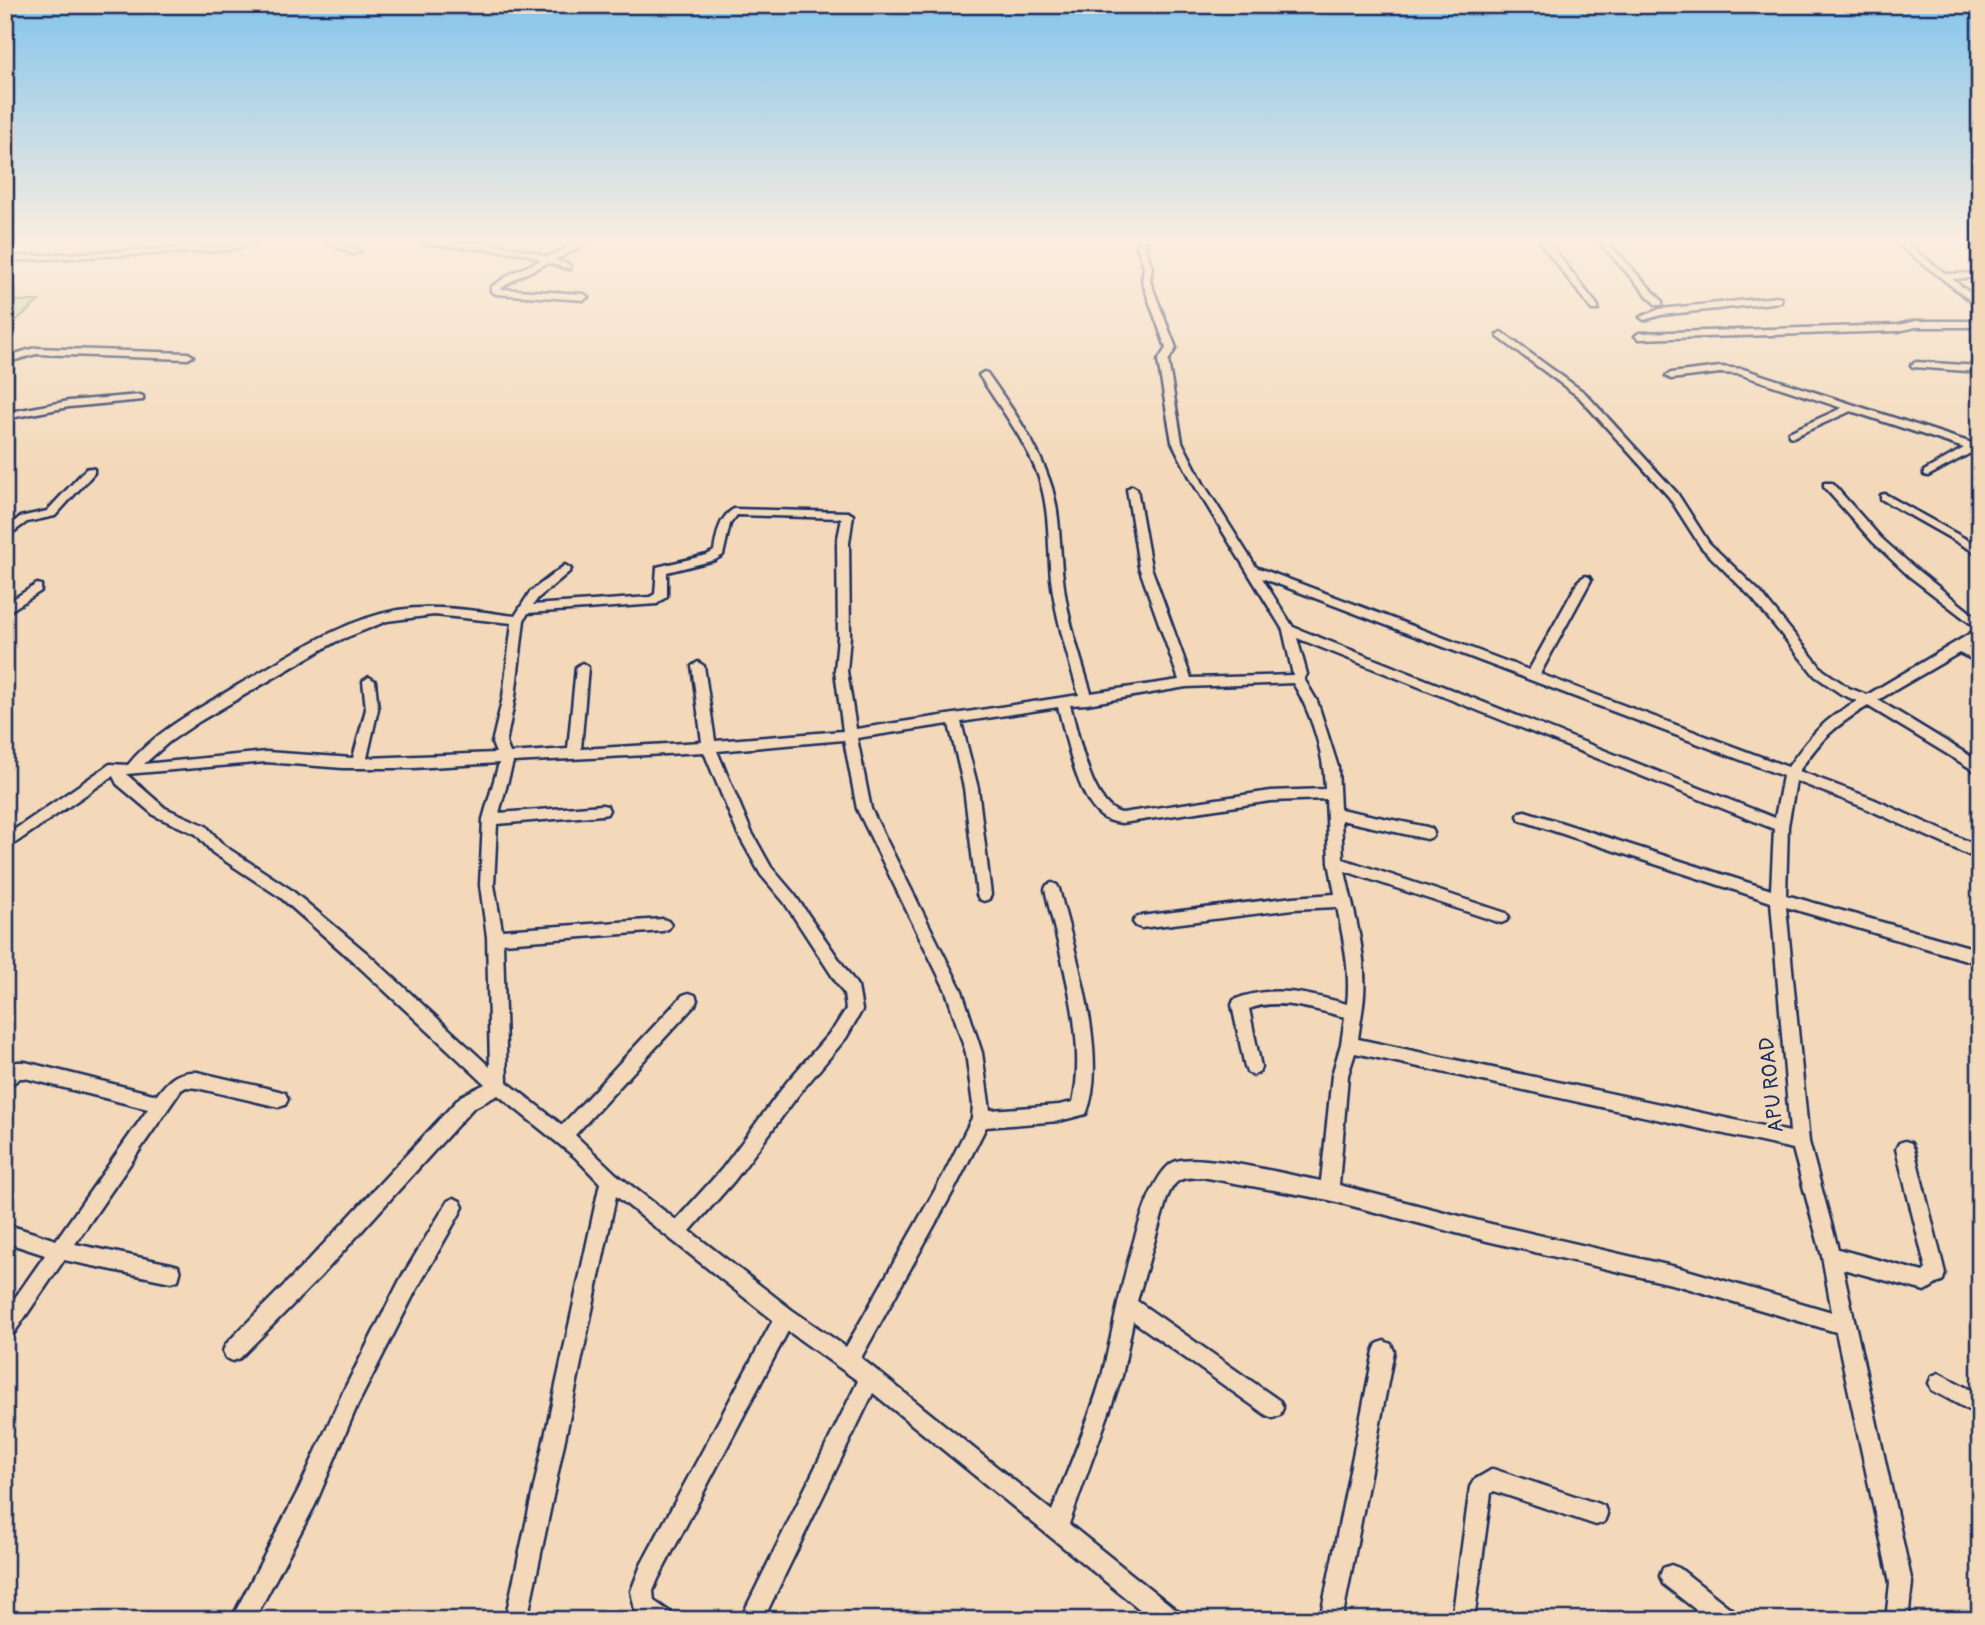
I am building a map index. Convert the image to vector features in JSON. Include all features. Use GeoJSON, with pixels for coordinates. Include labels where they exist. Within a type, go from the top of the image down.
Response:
{"type":"FeatureCollection","features":[{"type":"Feature","properties":{"kind":"street"},"geometry":{"type":"LineString","coordinates":[[123,769],[266,757],[359,763],[507,759],[709,747],[848,735],[1186,683],[1297,679],[1301,674],[1289,631],[1198,483],[1177,442],[1163,361],[1171,348],[1160,318]]}},
{"type":"Feature","properties":{"kind":"street"},"geometry":{"type":"LineString","coordinates":[[1639,336],[1898,328],[1916,324],[1980,324]]}},
{"type":"Feature","properties":{"kind":"street"},"geometry":{"type":"LineString","coordinates":[[1501,335],[1582,395],[1673,495],[1705,545],[1756,595],[1819,673],[1845,691],[1870,701],[1980,769]]}},
{"type":"Feature","properties":{"kind":"street"},"geometry":{"type":"LineString","coordinates":[[5,360],[35,351],[188,356]]}},
{"type":"Feature","properties":{"kind":"street"},"geometry":{"type":"LineString","coordinates":[[1916,365],[1980,369]]}},
{"type":"Feature","properties":{"kind":"street"},"geometry":{"type":"LineString","coordinates":[[1671,376],[1720,370],[1740,371],[1977,449]]}},
{"type":"Feature","properties":{"kind":"street"},"geometry":{"type":"LineString","coordinates":[[984,375],[1033,451],[1045,481],[1056,541],[1057,578],[1065,624],[1087,700]]}},
{"type":"Feature","properties":{"kind":"street"},"geometry":{"type":"LineString","coordinates":[[5,416],[69,404],[140,398]]}},
{"type":"Feature","properties":{"kind":"street"},"geometry":{"type":"LineString","coordinates":[[1793,434],[1849,408]]}},
{"type":"Feature","properties":{"kind":"street"},"geometry":{"type":"LineString","coordinates":[[1928,473],[1977,449]]}},
{"type":"Feature","properties":{"kind":"street"},"geometry":{"type":"LineString","coordinates":[[5,536],[24,519],[51,514],[90,471]]}},
{"type":"Feature","properties":{"kind":"street"},"geometry":{"type":"LineString","coordinates":[[1828,485],[1886,548],[1980,626]]}},
{"type":"Feature","properties":{"kind":"street"},"geometry":{"type":"LineString","coordinates":[[1132,489],[1145,566],[1186,683]]}},
{"type":"Feature","properties":{"kind":"street"},"geometry":{"type":"LineString","coordinates":[[1885,497],[1980,552]]}},
{"type":"Feature","properties":{"kind":"street"},"geometry":{"type":"LineString","coordinates":[[5,844],[123,769],[158,741],[277,667],[350,629],[404,613],[422,611],[521,615],[653,601],[661,596],[661,570],[711,558],[719,553],[725,524],[734,512],[848,515],[842,543],[845,636],[841,671],[848,735],[864,809],[954,991],[974,1053],[982,1105],[981,1119],[949,1182],[849,1361]]}},
{"type":"Feature","properties":{"kind":"street"},"geometry":{"type":"LineString","coordinates":[[507,759],[499,743],[521,615],[534,595],[565,569]]}},
{"type":"Feature","properties":{"kind":"street"},"geometry":{"type":"LineString","coordinates":[[1250,569],[1868,803],[1976,852]]}},
{"type":"Feature","properties":{"kind":"street"},"geometry":{"type":"LineString","coordinates":[[1533,675],[1585,580]]}},
{"type":"Feature","properties":{"kind":"street"},"geometry":{"type":"LineString","coordinates":[[5,610],[37,588]]}},
{"type":"Feature","properties":{"kind":"street"},"geometry":{"type":"LineString","coordinates":[[1289,631],[1781,826]]}},
{"type":"Feature","properties":{"kind":"street","name":"APU ROAD"},"geometry":{"type":"LineString","coordinates":[[1897,1620],[1901,1583],[1843,1325],[1831,1256],[1800,1142],[1784,995],[1779,901],[1781,826],[1790,774],[1817,736],[1839,716],[1870,701],[1980,633]]}},
{"type":"Feature","properties":{"kind":"street"},"geometry":{"type":"LineString","coordinates":[[1959,648],[1980,659]]}},
{"type":"Feature","properties":{"kind":"street"},"geometry":{"type":"LineString","coordinates":[[677,1231],[728,1175],[793,1088],[840,1033],[854,1010],[852,992],[789,898],[766,871],[744,832],[709,747],[698,666]]}},
{"type":"Feature","properties":{"kind":"street"},"geometry":{"type":"LineString","coordinates":[[574,754],[582,667]]}},
{"type":"Feature","properties":{"kind":"street"},"geometry":{"type":"LineString","coordinates":[[1297,679],[1311,701],[1331,767],[1336,862],[1354,957],[1356,993],[1349,1044],[1340,1074],[1329,1191]]}},
{"type":"Feature","properties":{"kind":"street"},"geometry":{"type":"LineString","coordinates":[[359,763],[372,709],[369,681]]}},
{"type":"Feature","properties":{"kind":"street"},"geometry":{"type":"LineString","coordinates":[[1063,704],[1087,782],[1101,808],[1109,816],[1122,818],[1303,793],[1334,794]]}},
{"type":"Feature","properties":{"kind":"street"},"geometry":{"type":"LineString","coordinates":[[954,719],[971,788],[984,895]]}},
{"type":"Feature","properties":{"kind":"street"},"geometry":{"type":"LineString","coordinates":[[499,1086],[495,937],[487,886],[490,819],[507,759]]}},
{"type":"Feature","properties":{"kind":"street"},"geometry":{"type":"LineString","coordinates":[[123,769],[122,780],[160,812],[175,821],[201,830],[218,849],[285,893],[362,959],[499,1086],[563,1136],[610,1180],[785,1317],[849,1361],[1171,1620]]}},
{"type":"Feature","properties":{"kind":"street"},"geometry":{"type":"LineString","coordinates":[[490,819],[602,810]]}},
{"type":"Feature","properties":{"kind":"street"},"geometry":{"type":"LineString","coordinates":[[1335,813],[1427,833]]}},
{"type":"Feature","properties":{"kind":"street"},"geometry":{"type":"LineString","coordinates":[[1525,816],[1718,878],[1779,901],[1980,957]]}},
{"type":"Feature","properties":{"kind":"street"},"geometry":{"type":"LineString","coordinates":[[1336,862],[1501,917]]}},
{"type":"Feature","properties":{"kind":"street"},"geometry":{"type":"LineString","coordinates":[[981,1119],[1059,1113],[1080,1108],[1085,1097],[1084,1048],[1052,889]]}},
{"type":"Feature","properties":{"kind":"street"},"geometry":{"type":"LineString","coordinates":[[1141,922],[1293,903],[1345,900]]}},
{"type":"Feature","properties":{"kind":"street"},"geometry":{"type":"LineString","coordinates":[[495,937],[663,925]]}},
{"type":"Feature","properties":{"kind":"street"},"geometry":{"type":"LineString","coordinates":[[1253,1068],[1240,1014],[1240,1005],[1251,998],[1307,1002],[1352,1012]]}},
{"type":"Feature","properties":{"kind":"street"},"geometry":{"type":"LineString","coordinates":[[563,1136],[690,1000]]}},
{"type":"Feature","properties":{"kind":"street"},"geometry":{"type":"LineString","coordinates":[[1349,1044],[1800,1142]]}},
{"type":"Feature","properties":{"kind":"street"},"geometry":{"type":"LineString","coordinates":[[5,1081],[17,1070],[25,1070],[161,1104]]}},
{"type":"Feature","properties":{"kind":"street"},"geometry":{"type":"LineString","coordinates":[[5,1329],[175,1083],[185,1079],[279,1099]]}},
{"type":"Feature","properties":{"kind":"street"},"geometry":{"type":"LineString","coordinates":[[233,1351],[314,1269],[467,1102],[499,1086]]}},
{"type":"Feature","properties":{"kind":"street"},"geometry":{"type":"LineString","coordinates":[[1831,1256],[1925,1282],[1936,1273],[1905,1149]]}},
{"type":"Feature","properties":{"kind":"street"},"geometry":{"type":"LineString","coordinates":[[1057,1528],[1112,1376],[1126,1305],[1158,1196],[1166,1179],[1178,1169],[1202,1168],[1329,1191],[1486,1232],[1680,1277],[1843,1325]]}},
{"type":"Feature","properties":{"kind":"street"},"geometry":{"type":"LineString","coordinates":[[516,1620],[610,1180]]}},
{"type":"Feature","properties":{"kind":"street"},"geometry":{"type":"LineString","coordinates":[[242,1620],[307,1497],[350,1399],[407,1287],[454,1207]]}},
{"type":"Feature","properties":{"kind":"street"},"geometry":{"type":"LineString","coordinates":[[5,1233],[58,1250],[171,1273]]}},
{"type":"Feature","properties":{"kind":"street"},"geometry":{"type":"LineString","coordinates":[[1126,1305],[1273,1408]]}},
{"type":"Feature","properties":{"kind":"street"},"geometry":{"type":"LineString","coordinates":[[662,1620],[645,1607],[642,1591],[649,1573],[785,1317]]}},
{"type":"Feature","properties":{"kind":"street"},"geometry":{"type":"LineString","coordinates":[[1331,1620],[1355,1511],[1384,1351]]}},
{"type":"Feature","properties":{"kind":"street"},"geometry":{"type":"LineString","coordinates":[[751,1620],[870,1378]]}},
{"type":"Feature","properties":{"kind":"street"},"geometry":{"type":"LineString","coordinates":[[1939,1383],[1980,1406]]}},
{"type":"Feature","properties":{"kind":"street"},"geometry":{"type":"LineString","coordinates":[[1463,1620],[1481,1487],[1493,1480],[1597,1514]]}},
{"type":"Feature","properties":{"kind":"street"},"geometry":{"type":"LineString","coordinates":[[1671,1576],[1727,1620]]}},
{"type":"Feature","properties":{"kind":"green space"},"geometry":{"type":"Polygon","coordinates":[[[5,318],[19,318],[5,330],[5,318]]]}}]}
